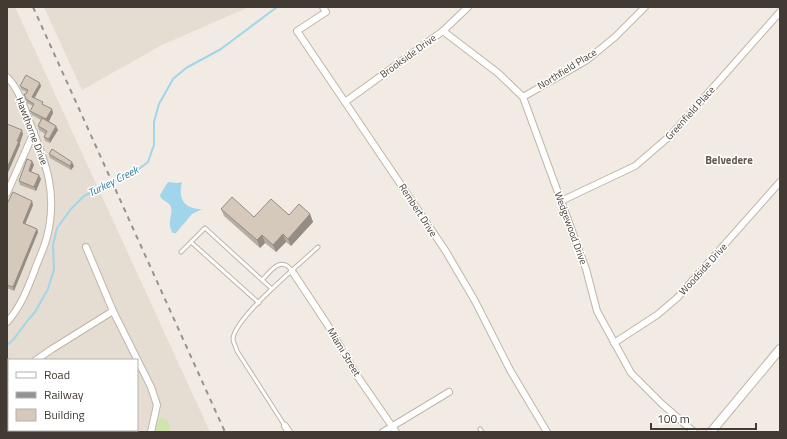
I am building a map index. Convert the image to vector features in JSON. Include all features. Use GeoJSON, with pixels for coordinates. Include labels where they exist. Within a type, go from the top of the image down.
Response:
{"type":"FeatureCollection","features":[{"type":"Feature","properties":{"kind":"street","name":"Rembert Drive"},"geometry":{"type":"LineString","coordinates":[[323,7],[326,12],[297,31],[445,250],[475,301],[510,370],[547,432]]}},
{"type":"Feature","properties":{"kind":"street","name":"Brookside Drive"},"geometry":{"type":"LineString","coordinates":[[345,102],[442,31],[468,7]]}},
{"type":"Feature","properties":{"kind":"street","name":"Northfield Place"},"geometry":{"type":"LineString","coordinates":[[523,97],[587,60],[615,37],[645,7]]}},
{"type":"Feature","properties":{"kind":"street","name":"Greenfield Place"},"geometry":{"type":"LineString","coordinates":[[561,200],[635,166],[671,135],[780,12]]}},
{"type":"Feature","properties":{"kind":"street","name":"Wedgewood Drive"},"geometry":{"type":"LineString","coordinates":[[442,31],[498,73],[523,97],[586,269],[597,311],[631,373],[662,404],[694,432]]}},
{"type":"Feature","properties":{"kind":"street","name":"Hawthorne Drive"},"geometry":{"type":"LineString","coordinates":[[7,77],[12,82],[43,154],[50,183],[51,213],[47,238],[23,298],[12,317],[7,322]]}},
{"type":"Feature","properties":{"kind":"street"},"geometry":{"type":"LineString","coordinates":[[7,193],[34,132]]}},
{"type":"Feature","properties":{"kind":"street","name":"Woodside Drive"},"geometry":{"type":"LineString","coordinates":[[614,343],[657,315],[677,298],[780,182]]}},
{"type":"Feature","properties":{"kind":"street"},"geometry":{"type":"LineString","coordinates":[[86,247],[135,359]]}},
{"type":"Feature","properties":{"kind":"street","name":"Miami Street"},"geometry":{"type":"LineString","coordinates":[[292,271],[327,324],[358,377],[396,432]]}},
{"type":"Feature","properties":{"kind":"street"},"geometry":{"type":"LineString","coordinates":[[37,359],[113,311]]}},
{"type":"Feature","properties":{"kind":"street"},"geometry":{"type":"LineString","coordinates":[[711,432],[780,349]]}},
{"type":"Feature","properties":{"kind":"street"},"geometry":{"type":"LineString","coordinates":[[139,369],[150,387],[157,405],[151,432]]}},
{"type":"Feature","properties":{"kind":"street"},"geometry":{"type":"LineString","coordinates":[[383,432],[449,392]]}},
{"type":"Feature","properties":{"kind":"lane"},"geometry":{"type":"LineString","coordinates":[[181,252],[205,228],[271,288]]}},
{"type":"Feature","properties":{"kind":"lane"},"geometry":{"type":"LineString","coordinates":[[191,242],[259,302]]}},
{"type":"Feature","properties":{"kind":"lane"},"geometry":{"type":"LineString","coordinates":[[287,429],[237,351],[233,339],[237,329],[271,288],[318,247]]}},
{"type":"Feature","properties":{"kind":"lane"},"geometry":{"type":"LineString","coordinates":[[262,280],[277,265],[288,265],[292,271]]}},
{"type":"Feature","properties":{"kind":"shaded area"},"geometry":{"type":"Polygon","coordinates":[[[7,7],[15,7],[210,432],[7,432],[7,7]]]}},
{"type":"Feature","properties":{"kind":"shaded area"},"geometry":{"type":"Polygon","coordinates":[[[44,7],[249,7],[162,45],[82,90],[44,7]]]}},
{"type":"Feature","properties":{"kind":"green space"},"geometry":{"type":"Polygon","coordinates":[[[161,417],[166,419],[169,423],[169,432],[155,432],[159,418],[161,417]]]}},
{"type":"Feature","properties":{"kind":"water"},"geometry":{"type":"Polygon","coordinates":[[[168,182],[182,182],[181,193],[184,202],[196,209],[202,209],[192,214],[176,233],[173,233],[170,225],[171,207],[161,198],[160,195],[168,182]]]}},
{"type":"Feature","properties":{"kind":"building"},"geometry":{"type":"Polygon","coordinates":[[[26,75],[40,83],[32,97],[43,102],[42,104],[52,109],[46,119],[30,111],[34,104],[26,99],[24,94],[26,94],[28,90],[20,86],[26,75]]]}},
{"type":"Feature","properties":{"kind":"building"},"geometry":{"type":"Polygon","coordinates":[[[42,118],[56,126],[49,139],[44,137],[47,131],[38,126],[42,118]]]}},
{"type":"Feature","properties":{"kind":"building"},"geometry":{"type":"Polygon","coordinates":[[[7,124],[22,130],[17,141],[19,141],[7,168],[7,124]]]}},
{"type":"Feature","properties":{"kind":"building"},"geometry":{"type":"Polygon","coordinates":[[[52,149],[72,162],[70,166],[49,154],[52,149]]]}},
{"type":"Feature","properties":{"kind":"building"},"geometry":{"type":"Polygon","coordinates":[[[27,159],[32,161],[29,171],[39,175],[34,187],[19,181],[27,159]]]}},
{"type":"Feature","properties":{"kind":"building"},"geometry":{"type":"Polygon","coordinates":[[[13,192],[32,201],[23,223],[37,229],[13,287],[7,285],[7,204],[13,192]]]}},
{"type":"Feature","properties":{"kind":"building"},"geometry":{"type":"Polygon","coordinates":[[[232,197],[254,217],[271,199],[289,215],[299,204],[310,214],[288,239],[283,234],[273,245],[262,235],[257,240],[221,209],[232,197]]]}},
{"type":"Feature","properties":{"kind":"waterway","name":"Turkey Creek"},"geometry":{"type":"LineString","coordinates":[[7,345],[13,340],[35,312],[48,289],[54,269],[53,245],[57,228],[71,209],[84,196],[136,171],[148,162],[154,145],[154,122],[159,104],[173,79],[186,68],[221,49],[277,7]]}},
{"type":"Feature","properties":{"kind":"railway"},"geometry":{"type":"LineString","coordinates":[[33,7],[225,432]]}},
{"type":"Feature","properties":{"kind":"district","name":"Belvedere"},"geometry":{"type":"Point","coordinates":[729,160]}}]}
